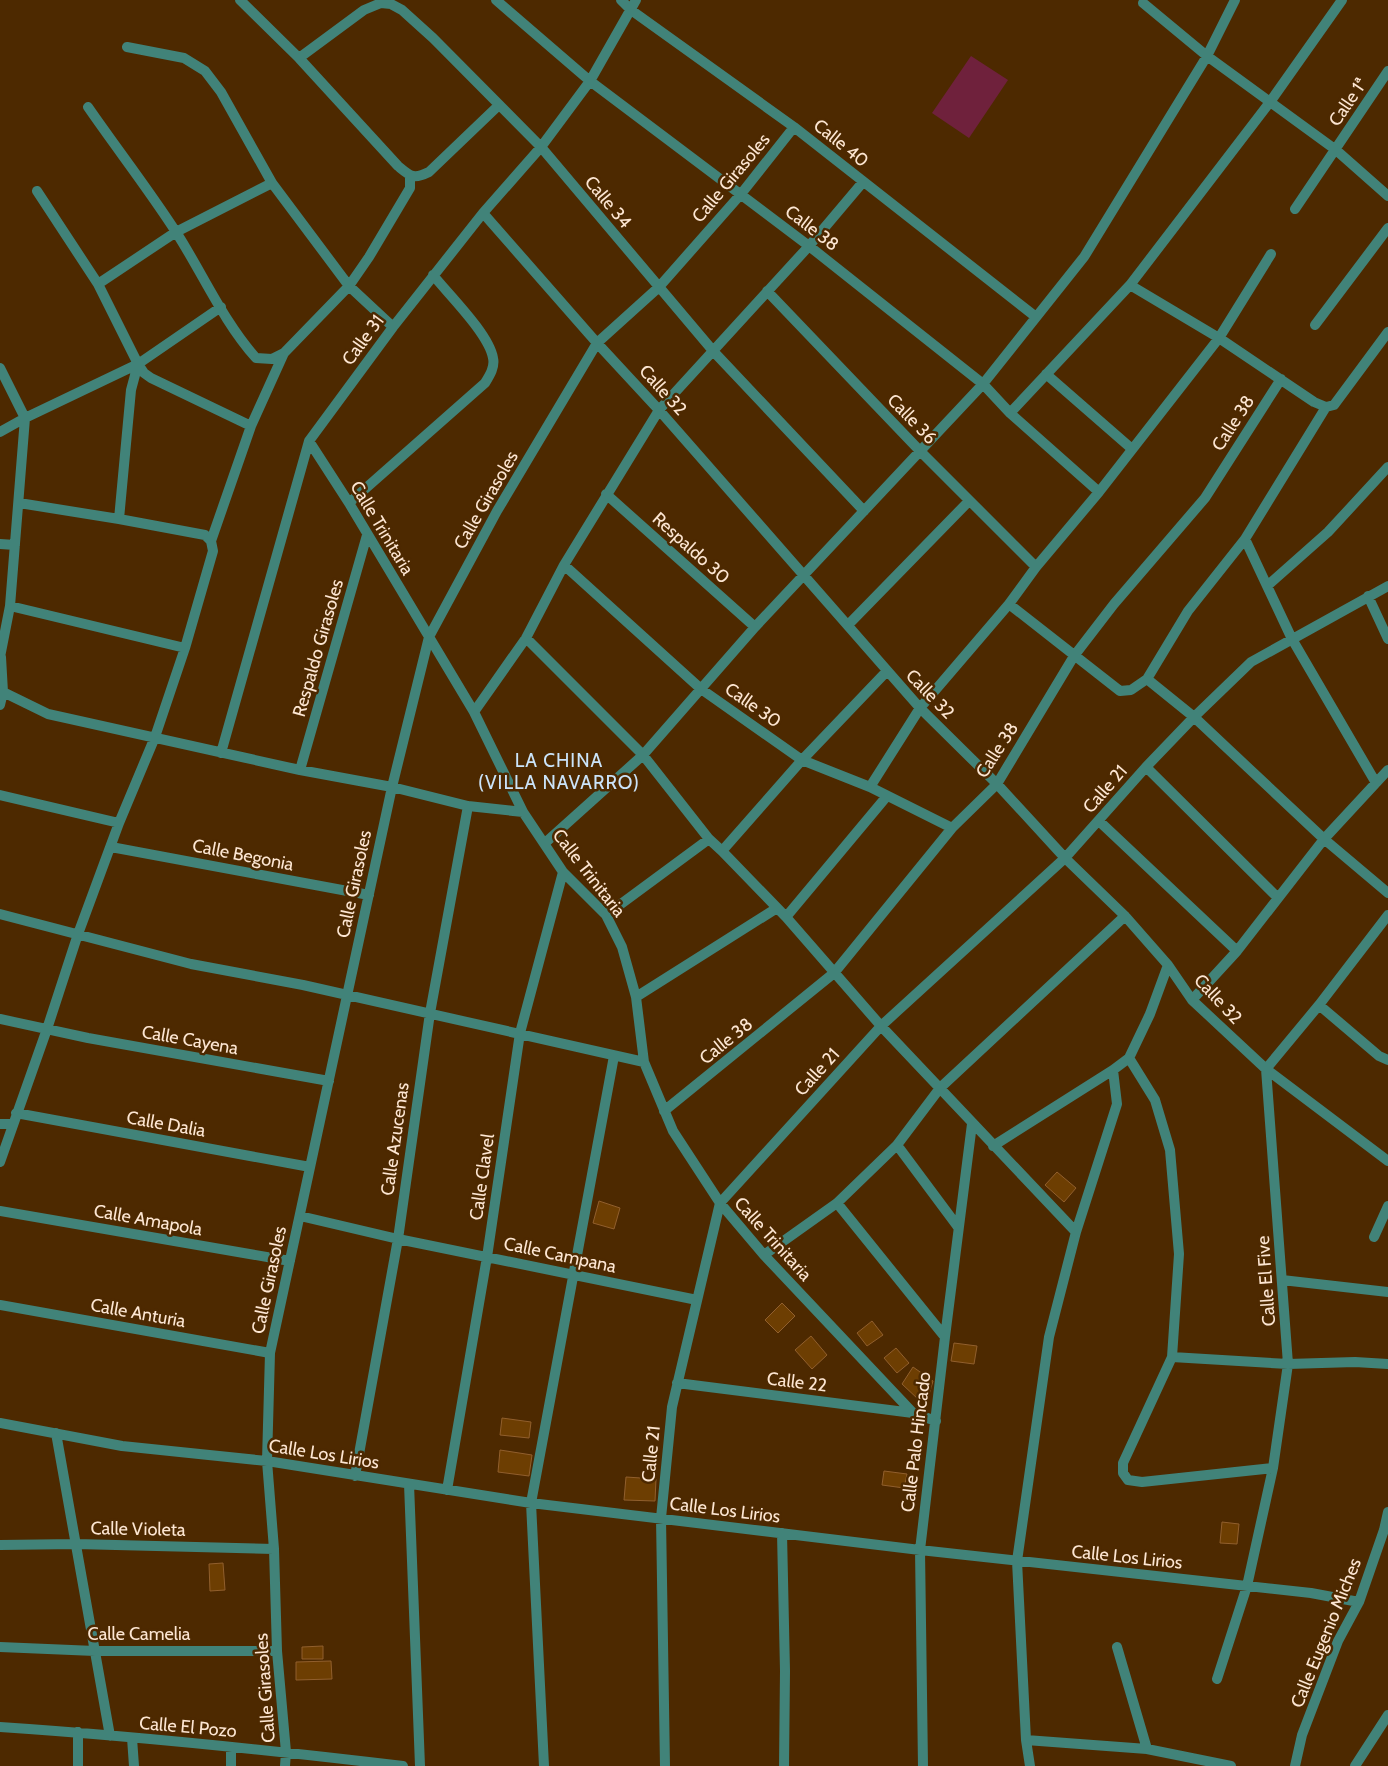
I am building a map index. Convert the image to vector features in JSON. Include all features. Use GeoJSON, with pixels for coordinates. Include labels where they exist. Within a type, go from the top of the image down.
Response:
{"type":"FeatureCollection","features":[{"type":"Feature","properties":{"kind":"street"},"geometry":{"type":"LineString","coordinates":[[240,0],[299,58],[398,166],[410,176],[419,177],[429,172],[499,105]]}},
{"type":"Feature","properties":{"kind":"street","name":"Calle 38"},"geometry":{"type":"LineString","coordinates":[[496,0],[590,81],[809,246],[983,384],[1010,412],[1099,492]]}},
{"type":"Feature","properties":{"kind":"street","name":"Calle 40"},"geometry":{"type":"LineString","coordinates":[[621,0],[630,10],[794,127],[1036,317]]}},
{"type":"Feature","properties":{"kind":"street","name":"Calle 31"},"geometry":{"type":"LineString","coordinates":[[221,753],[309,441],[393,327],[482,213],[541,147],[590,81],[636,0]]}},
{"type":"Feature","properties":{"kind":"street"},"geometry":{"type":"LineString","coordinates":[[545,843],[643,755],[755,627],[983,384],[1084,257],[1207,56],[1235,0]]}},
{"type":"Feature","properties":{"kind":"street"},"geometry":{"type":"LineString","coordinates":[[1010,412],[1130,285],[1270,102],[1342,0]]}},
{"type":"Feature","properties":{"kind":"street","name":"Calle 34"},"geometry":{"type":"LineString","coordinates":[[299,58],[364,10],[381,3],[391,4],[402,10],[433,38],[541,147],[714,352],[864,511]]}},
{"type":"Feature","properties":{"kind":"street"},"geometry":{"type":"LineString","coordinates":[[1143,3],[1207,56],[1336,150],[1388,196]]}},
{"type":"Feature","properties":{"kind":"street"},"geometry":{"type":"LineString","coordinates":[[127,47],[184,58],[205,71],[221,92],[272,183],[348,286],[393,327]]}},
{"type":"Feature","properties":{"kind":"street","name":"Calle 1ª"},"geometry":{"type":"LineString","coordinates":[[1295,209],[1388,71]]}},
{"type":"Feature","properties":{"kind":"street"},"geometry":{"type":"LineString","coordinates":[[88,107],[176,232],[245,346],[256,358],[272,359],[284,353]]}},
{"type":"Feature","properties":{"kind":"street","name":"Calle Girasoles"},"geometry":{"type":"LineString","coordinates":[[285,1766],[286,1752],[277,1651],[274,1549],[267,1461],[270,1353],[392,787],[429,637],[497,511],[597,343],[659,287],[741,194],[794,127]]}},
{"type":"Feature","properties":{"kind":"street"},"geometry":{"type":"LineString","coordinates":[[0,1162],[78,934],[119,823],[155,737],[186,648],[213,551],[211,541],[251,426],[284,353],[348,286],[369,257],[410,188],[410,176]]}},
{"type":"Feature","properties":{"kind":"street"},"geometry":{"type":"LineString","coordinates":[[474,712],[526,638],[564,565],[659,410],[809,246],[863,182]]}},
{"type":"Feature","properties":{"kind":"street"},"geometry":{"type":"LineString","coordinates":[[98,284],[176,232],[272,183]]}},
{"type":"Feature","properties":{"kind":"street"},"geometry":{"type":"LineString","coordinates":[[37,191],[98,284],[144,373],[251,426]]}},
{"type":"Feature","properties":{"kind":"street","name":"Calle 32"},"geometry":{"type":"LineString","coordinates":[[482,213],[805,575],[886,671],[920,708],[997,784],[1065,858],[1125,916],[1168,965],[1192,1000],[1266,1069],[1388,1161]]}},
{"type":"Feature","properties":{"kind":"street"},"geometry":{"type":"LineString","coordinates":[[1315,325],[1388,228]]}},
{"type":"Feature","properties":{"kind":"street"},"geometry":{"type":"LineString","coordinates":[[870,787],[920,708],[1009,604],[1036,567],[1099,492],[1219,338],[1271,254]]}},
{"type":"Feature","properties":{"kind":"street"},"geometry":{"type":"LineString","coordinates":[[348,504],[485,383],[492,373],[494,359],[490,347],[482,334],[433,276]]}},
{"type":"Feature","properties":{"kind":"street"},"geometry":{"type":"LineString","coordinates":[[1130,285],[1219,338],[1314,402],[1326,407],[1334,405],[1388,332]]}},
{"type":"Feature","properties":{"kind":"street","name":"Calle 36"},"geometry":{"type":"LineString","coordinates":[[767,291],[921,452],[1036,567]]}},
{"type":"Feature","properties":{"kind":"street"},"geometry":{"type":"LineString","coordinates":[[0,432],[25,418],[138,364],[221,307]]}},
{"type":"Feature","properties":{"kind":"street"},"geometry":{"type":"LineString","coordinates":[[120,519],[131,390],[138,364]]}},
{"type":"Feature","properties":{"kind":"street"},"geometry":{"type":"LineString","coordinates":[[0,368],[25,418],[10,606],[0,657],[3,692],[0,705]]}},
{"type":"Feature","properties":{"kind":"street"},"geometry":{"type":"LineString","coordinates":[[1046,374],[1132,449]]}},
{"type":"Feature","properties":{"kind":"street","name":"Calle 38"},"geometry":{"type":"LineString","coordinates":[[664,1111],[834,973],[952,828],[997,784],[1074,656],[1114,604],[1205,498],[1281,379]]}},
{"type":"Feature","properties":{"kind":"street"},"geometry":{"type":"LineString","coordinates":[[1009,604],[1120,692],[1131,690],[1147,680],[1188,611],[1245,539],[1326,407]]}},
{"type":"Feature","properties":{"kind":"street","name":"Calle Trinitaria"},"geometry":{"type":"LineString","coordinates":[[309,441],[474,712],[523,812],[563,872],[606,915],[622,947],[636,997],[644,1062],[673,1131],[720,1203],[764,1255],[913,1414],[936,1421]]}},
{"type":"Feature","properties":{"kind":"street"},"geometry":{"type":"LineString","coordinates":[[1267,586],[1328,532],[1388,467]]}},
{"type":"Feature","properties":{"kind":"street","name":"Respaldo 30"},"geometry":{"type":"LineString","coordinates":[[606,494],[755,627]]}},
{"type":"Feature","properties":{"kind":"street"},"geometry":{"type":"LineString","coordinates":[[848,625],[969,501]]}},
{"type":"Feature","properties":{"kind":"street"},"geometry":{"type":"LineString","coordinates":[[19,503],[205,535],[211,541]]}},
{"type":"Feature","properties":{"kind":"street","name":"Respaldo Girasoles"},"geometry":{"type":"LineString","coordinates":[[300,770],[367,534]]}},
{"type":"Feature","properties":{"kind":"street"},"geometry":{"type":"LineString","coordinates":[[1245,539],[1292,639],[1376,783]]}},
{"type":"Feature","properties":{"kind":"street"},"geometry":{"type":"LineString","coordinates":[[0,544],[15,545]]}},
{"type":"Feature","properties":{"kind":"street","name":"Calle 30"},"geometry":{"type":"LineString","coordinates":[[564,565],[701,689],[802,760],[870,787],[952,828]]}},
{"type":"Feature","properties":{"kind":"street","name":"Calle 21"},"geometry":{"type":"LineString","coordinates":[[665,1766],[661,1518],[672,1407],[720,1203],[881,1026],[1065,858],[1146,767],[1251,662],[1388,586]]}},
{"type":"Feature","properties":{"kind":"street"},"geometry":{"type":"LineString","coordinates":[[1368,596],[1388,640]]}},
{"type":"Feature","properties":{"kind":"street"},"geometry":{"type":"LineString","coordinates":[[10,606],[186,648]]}},
{"type":"Feature","properties":{"kind":"street"},"geometry":{"type":"LineString","coordinates":[[526,638],[643,755],[709,840],[786,917],[881,1026],[1076,1232]]}},
{"type":"Feature","properties":{"kind":"street"},"geometry":{"type":"LineString","coordinates":[[722,851],[802,760],[886,671]]}},
{"type":"Feature","properties":{"kind":"street"},"geometry":{"type":"LineString","coordinates":[[1147,680],[1194,717],[1324,839],[1388,893]]}},
{"type":"Feature","properties":{"kind":"street"},"geometry":{"type":"LineString","coordinates":[[3,692],[48,714],[300,770],[392,787],[468,806],[523,812]]}},
{"type":"Feature","properties":{"kind":"street"},"geometry":{"type":"LineString","coordinates":[[1146,767],[1277,897]]}},
{"type":"Feature","properties":{"kind":"street"},"geometry":{"type":"LineString","coordinates":[[1192,1000],[1237,951],[1277,897],[1324,839],[1388,770]]}},
{"type":"Feature","properties":{"kind":"street"},"geometry":{"type":"LineString","coordinates":[[0,795],[119,823]]}},
{"type":"Feature","properties":{"kind":"street"},"geometry":{"type":"LineString","coordinates":[[786,917],[887,796]]}},
{"type":"Feature","properties":{"kind":"street","name":"Calle Azucenas"},"geometry":{"type":"LineString","coordinates":[[355,1476],[398,1239],[430,1013],[468,806]]}},
{"type":"Feature","properties":{"kind":"street"},"geometry":{"type":"LineString","coordinates":[[1099,821],[1237,951]]}},
{"type":"Feature","properties":{"kind":"street"},"geometry":{"type":"LineString","coordinates":[[606,915],[709,840]]}},
{"type":"Feature","properties":{"kind":"street","name":"Calle Begonia"},"geometry":{"type":"LineString","coordinates":[[111,847],[369,895]]}},
{"type":"Feature","properties":{"kind":"street","name":"Calle Clavel"},"geometry":{"type":"LineString","coordinates":[[447,1490],[487,1257],[520,1033],[563,872]]}},
{"type":"Feature","properties":{"kind":"street"},"geometry":{"type":"LineString","coordinates":[[636,997],[777,908]]}},
{"type":"Feature","properties":{"kind":"street"},"geometry":{"type":"LineString","coordinates":[[0,914],[191,964],[347,995],[644,1062]]}},
{"type":"Feature","properties":{"kind":"street"},"geometry":{"type":"LineString","coordinates":[[1266,1069],[1319,1005],[1388,914]]}},
{"type":"Feature","properties":{"kind":"street"},"geometry":{"type":"LineString","coordinates":[[764,1255],[837,1203],[897,1145],[940,1088],[1125,916]]}},
{"type":"Feature","properties":{"kind":"street"},"geometry":{"type":"LineString","coordinates":[[993,1146],[1129,1058],[1150,1014],[1168,965]]}},
{"type":"Feature","properties":{"kind":"street"},"geometry":{"type":"LineString","coordinates":[[1319,1005],[1379,1056],[1388,1060]]}},
{"type":"Feature","properties":{"kind":"street","name":"Calle Cayena"},"geometry":{"type":"LineString","coordinates":[[0,1019],[88,1038],[329,1081]]}},
{"type":"Feature","properties":{"kind":"street"},"geometry":{"type":"LineString","coordinates":[[544,1766],[531,1503],[614,1056]]}},
{"type":"Feature","properties":{"kind":"street"},"geometry":{"type":"LineString","coordinates":[[1129,1058],[1155,1100],[1170,1150],[1179,1254],[1172,1357],[1123,1463],[1123,1473],[1128,1480],[1142,1482],[1273,1468]]}},
{"type":"Feature","properties":{"kind":"street","name":"Calle El Five"},"geometry":{"type":"LineString","coordinates":[[1217,1679],[1247,1586],[1273,1468],[1288,1364],[1266,1069]]}},
{"type":"Feature","properties":{"kind":"street"},"geometry":{"type":"LineString","coordinates":[[1030,1766],[1026,1740],[1017,1561],[1049,1337],[1076,1232],[1117,1104],[1113,1070]]}},
{"type":"Feature","properties":{"kind":"street","name":"Calle Dalia"},"geometry":{"type":"LineString","coordinates":[[16,1113],[310,1167]]}},
{"type":"Feature","properties":{"kind":"street"},"geometry":{"type":"LineString","coordinates":[[0,1124],[13,1124]]}},
{"type":"Feature","properties":{"kind":"street","name":"Calle Palo Hincado"},"geometry":{"type":"LineString","coordinates":[[922,1766],[920,1550],[972,1124]]}},
{"type":"Feature","properties":{"kind":"street"},"geometry":{"type":"LineString","coordinates":[[897,1145],[958,1227]]}},
{"type":"Feature","properties":{"kind":"street"},"geometry":{"type":"LineString","coordinates":[[837,1203],[945,1337]]}},
{"type":"Feature","properties":{"kind":"street"},"geometry":{"type":"LineString","coordinates":[[1374,1237],[1388,1206]]}},
{"type":"Feature","properties":{"kind":"street","name":"Calle Amapola"},"geometry":{"type":"LineString","coordinates":[[0,1211],[290,1261]]}},
{"type":"Feature","properties":{"kind":"street","name":"Calle Campana"},"geometry":{"type":"LineString","coordinates":[[300,1216],[398,1239],[696,1300]]}},
{"type":"Feature","properties":{"kind":"street"},"geometry":{"type":"LineString","coordinates":[[1282,1280],[1388,1292]]}},
{"type":"Feature","properties":{"kind":"street","name":"Calle Anturia"},"geometry":{"type":"LineString","coordinates":[[0,1305],[270,1353]]}},
{"type":"Feature","properties":{"kind":"street"},"geometry":{"type":"LineString","coordinates":[[1172,1357],[1288,1364],[1355,1362],[1388,1364]]}},
{"type":"Feature","properties":{"kind":"street","name":"Calle 22"},"geometry":{"type":"LineString","coordinates":[[677,1383],[913,1414]]}},
{"type":"Feature","properties":{"kind":"street","name":"Calle Los Lirios"},"geometry":{"type":"LineString","coordinates":[[0,1423],[122,1446],[267,1461],[531,1503],[920,1550],[1311,1593],[1359,1602]]}},
{"type":"Feature","properties":{"kind":"street"},"geometry":{"type":"LineString","coordinates":[[56,1433],[110,1736]]}},
{"type":"Feature","properties":{"kind":"street"},"geometry":{"type":"LineString","coordinates":[[409,1484],[420,1766]]}},
{"type":"Feature","properties":{"kind":"street","name":"Calle Eugenio Miches"},"geometry":{"type":"LineString","coordinates":[[1295,1766],[1302,1735],[1338,1641],[1359,1602],[1384,1530],[1388,1512]]}},
{"type":"Feature","properties":{"kind":"street"},"geometry":{"type":"LineString","coordinates":[[782,1533],[785,1671],[784,1766]]}},
{"type":"Feature","properties":{"kind":"street","name":"Calle Violeta"},"geometry":{"type":"LineString","coordinates":[[0,1545],[76,1544],[274,1549]]}},
{"type":"Feature","properties":{"kind":"street"},"geometry":{"type":"LineString","coordinates":[[1117,1647],[1147,1749]]}},
{"type":"Feature","properties":{"kind":"street","name":"Calle Camelia"},"geometry":{"type":"LineString","coordinates":[[0,1648],[95,1651],[277,1651]]}},
{"type":"Feature","properties":{"kind":"street"},"geometry":{"type":"LineString","coordinates":[[1355,1766],[1384,1730],[1388,1715]]}},
{"type":"Feature","properties":{"kind":"street","name":"Calle El Pozo"},"geometry":{"type":"LineString","coordinates":[[0,1727],[78,1732],[286,1752],[403,1766]]}},
{"type":"Feature","properties":{"kind":"street"},"geometry":{"type":"LineString","coordinates":[[78,1732],[78,1766]]}},
{"type":"Feature","properties":{"kind":"street"},"geometry":{"type":"LineString","coordinates":[[132,1738],[134,1766]]}},
{"type":"Feature","properties":{"kind":"street"},"geometry":{"type":"LineString","coordinates":[[1026,1740],[1147,1749],[1230,1766]]}},
{"type":"Feature","properties":{"kind":"street"},"geometry":{"type":"LineString","coordinates":[[231,1747],[231,1766]]}},
{"type":"Feature","properties":{"kind":"shaded area"},"geometry":{"type":"Polygon","coordinates":[[[971,56],[1008,80],[969,138],[932,113],[971,56]]]}},
{"type":"Feature","properties":{"kind":"building"},"geometry":{"type":"Polygon","coordinates":[[[1057,1172],[1076,1188],[1064,1202],[1045,1185],[1057,1172]]]}},
{"type":"Feature","properties":{"kind":"building"},"geometry":{"type":"Polygon","coordinates":[[[599,1201],[620,1208],[614,1229],[593,1223],[599,1201]]]}},
{"type":"Feature","properties":{"kind":"building"},"geometry":{"type":"Polygon","coordinates":[[[782,1303],[795,1316],[778,1333],[765,1320],[782,1303]]]}},
{"type":"Feature","properties":{"kind":"building"},"geometry":{"type":"Polygon","coordinates":[[[872,1321],[883,1335],[867,1346],[857,1333],[872,1321]]]}},
{"type":"Feature","properties":{"kind":"building"},"geometry":{"type":"Polygon","coordinates":[[[811,1336],[827,1355],[812,1369],[795,1350],[811,1336]]]}},
{"type":"Feature","properties":{"kind":"building"},"geometry":{"type":"Polygon","coordinates":[[[954,1343],[977,1346],[974,1364],[951,1361],[954,1343]]]}},
{"type":"Feature","properties":{"kind":"building"},"geometry":{"type":"Polygon","coordinates":[[[896,1348],[909,1363],[897,1373],[884,1358],[896,1348]]]}},
{"type":"Feature","properties":{"kind":"building"},"geometry":{"type":"Polygon","coordinates":[[[913,1367],[933,1381],[928,1398],[919,1400],[902,1384],[913,1367]]]}},
{"type":"Feature","properties":{"kind":"building"},"geometry":{"type":"Polygon","coordinates":[[[502,1418],[531,1422],[529,1438],[500,1435],[502,1418]]]}},
{"type":"Feature","properties":{"kind":"building"},"geometry":{"type":"Polygon","coordinates":[[[500,1450],[532,1455],[529,1476],[498,1472],[500,1450]]]}},
{"type":"Feature","properties":{"kind":"building"},"geometry":{"type":"Polygon","coordinates":[[[884,1471],[907,1474],[904,1488],[882,1485],[884,1471]]]}},
{"type":"Feature","properties":{"kind":"building"},"geometry":{"type":"Polygon","coordinates":[[[626,1477],[656,1479],[655,1501],[624,1500],[626,1477]]]}},
{"type":"Feature","properties":{"kind":"building"},"geometry":{"type":"Polygon","coordinates":[[[1222,1522],[1239,1524],[1237,1544],[1220,1543],[1222,1522]]]}},
{"type":"Feature","properties":{"kind":"building"},"geometry":{"type":"Polygon","coordinates":[[[223,1563],[225,1590],[210,1591],[209,1564],[223,1563]]]}},
{"type":"Feature","properties":{"kind":"building"},"geometry":{"type":"Polygon","coordinates":[[[323,1646],[323,1659],[302,1659],[302,1647],[323,1646]]]}},
{"type":"Feature","properties":{"kind":"building"},"geometry":{"type":"Polygon","coordinates":[[[331,1661],[332,1679],[296,1680],[296,1662],[331,1661]]]}},
{"type":"Feature","properties":{"kind":"district","name":"LA CHINA (VILLA NAVARRO)"},"geometry":{"type":"Point","coordinates":[559,771]}}]}
